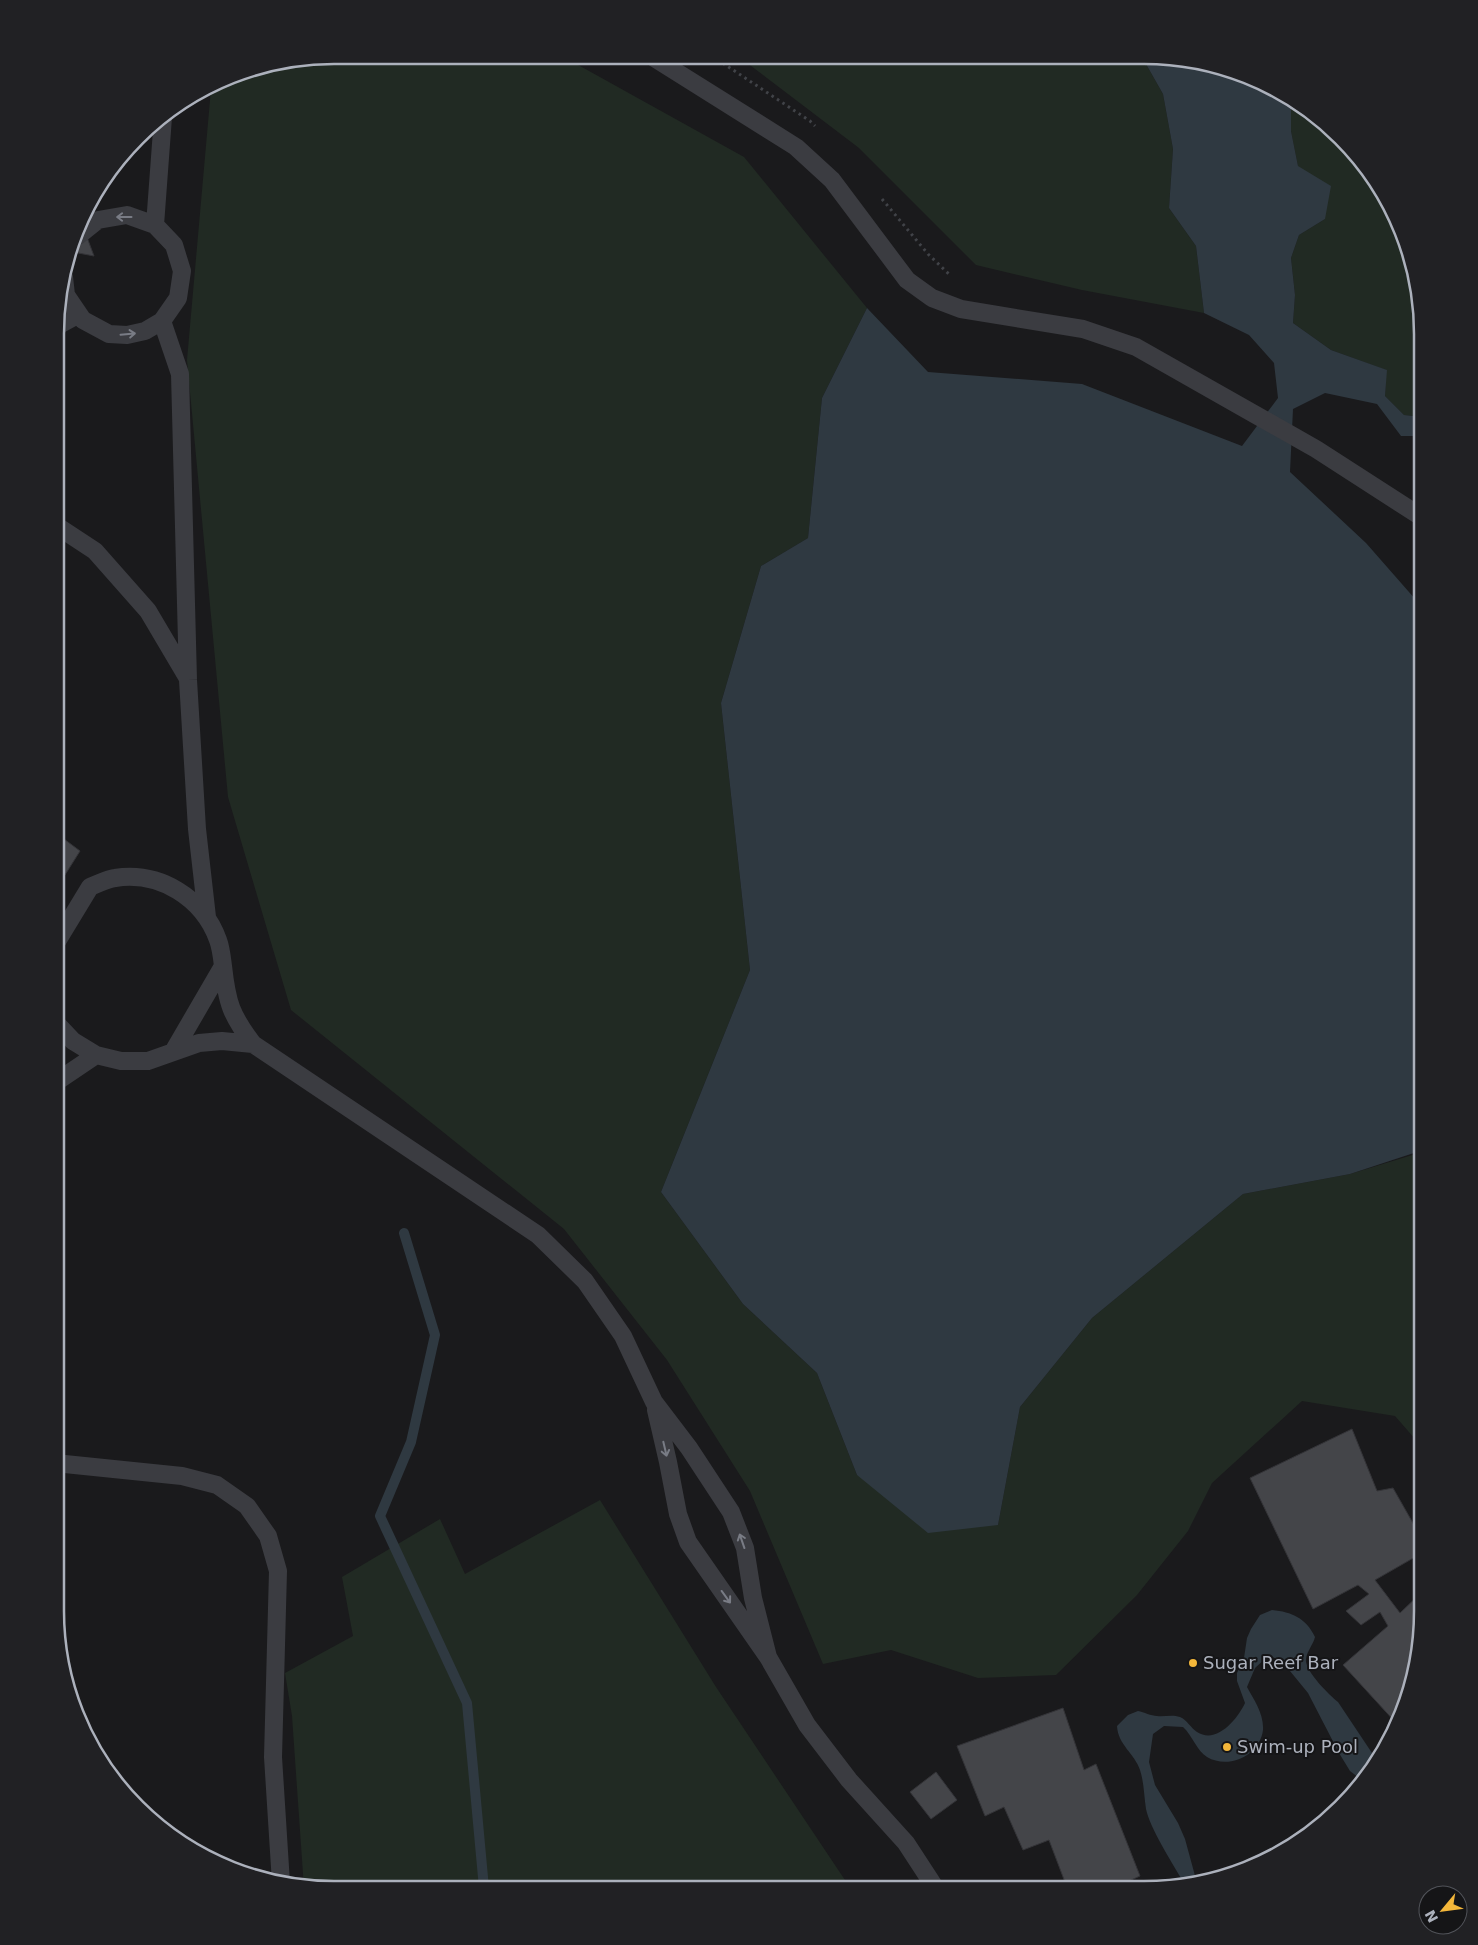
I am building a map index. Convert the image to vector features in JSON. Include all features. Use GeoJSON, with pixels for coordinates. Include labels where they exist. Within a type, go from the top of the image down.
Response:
{"type":"FeatureCollection","features":[{"type":"Feature","properties":{"kind":"lane"},"geometry":{"type":"LineString","coordinates":[[664,64],[796,147],[832,180],[907,280],[932,298],[961,309],[1083,329],[1136,347],[1316,449],[1414,512]]}},
{"type":"Feature","properties":{"kind":"lane"},"geometry":{"type":"LineString","coordinates":[[155,225],[162,126]]}},
{"type":"Feature","properties":{"kind":"lane"},"geometry":{"type":"LineString","coordinates":[[67,296],[83,320],[109,334],[127,335],[145,331],[162,321],[178,298],[182,271],[174,245],[155,225],[127,215],[98,220],[83,232]]}},
{"type":"Feature","properties":{"kind":"lane"},"geometry":{"type":"LineString","coordinates":[[64,322],[78,314]]}},
{"type":"Feature","properties":{"kind":"lane"},"geometry":{"type":"LineString","coordinates":[[162,321],[180,374],[188,680],[197,829],[206,917]]}},
{"type":"Feature","properties":{"kind":"lane"},"geometry":{"type":"LineString","coordinates":[[64,531],[95,551],[148,611],[188,680]]}},
{"type":"Feature","properties":{"kind":"lane"},"geometry":{"type":"LineString","coordinates":[[64,930],[90,887],[114,878],[141,878],[166,884],[189,898],[206,917],[219,941],[226,997],[237,1023],[253,1044],[538,1235],[585,1281],[623,1336],[654,1402],[678,1514],[688,1542],[768,1657],[807,1725],[849,1780],[906,1843],[931,1881]]}},
{"type":"Feature","properties":{"kind":"lane"},"geometry":{"type":"LineString","coordinates":[[172,1052],[223,966]]}},
{"type":"Feature","properties":{"kind":"lane"},"geometry":{"type":"LineString","coordinates":[[64,1031],[73,1041],[96,1055],[121,1061],[148,1061],[199,1042],[222,1041],[253,1044]]}},
{"type":"Feature","properties":{"kind":"lane"},"geometry":{"type":"LineString","coordinates":[[64,1077],[96,1055]]}},
{"type":"Feature","properties":{"kind":"lane"},"geometry":{"type":"LineString","coordinates":[[654,1402],[689,1448],[731,1512],[745,1548],[753,1598],[768,1657]]}},
{"type":"Feature","properties":{"kind":"lane"},"geometry":{"type":"LineString","coordinates":[[64,1464],[182,1476],[217,1485],[247,1506],[268,1536],[278,1571],[273,1757],[281,1876]]}},
{"type":"Feature","properties":{"kind":"path"},"geometry":{"type":"LineString","coordinates":[[724,64],[810,121],[817,128]]}},
{"type":"Feature","properties":{"kind":"path"},"geometry":{"type":"LineString","coordinates":[[878,195],[928,254],[955,280]]}},
{"type":"Feature","properties":{"kind":"shaded area"},"geometry":{"type":"Polygon","coordinates":[[[316,64],[576,64],[744,157],[867,308],[822,398],[808,538],[761,566],[721,703],[750,970],[661,1192],[743,1304],[817,1373],[857,1475],[998,1525],[1020,1407],[1092,1318],[1243,1194],[1350,1174],[1414,1155],[1414,1438],[1395,1416],[1302,1401],[1212,1483],[1188,1531],[1137,1595],[1056,1675],[978,1678],[891,1650],[823,1664],[750,1491],[667,1360],[564,1229],[291,1010],[228,797],[187,360],[211,94],[230,84],[281,69],[316,64]]]}},
{"type":"Feature","properties":{"kind":"shaded area"},"geometry":{"type":"Polygon","coordinates":[[[749,64],[1146,64],[1163,94],[1173,149],[1169,208],[1196,246],[1204,313],[1082,290],[976,265],[859,148],[749,64]]]}},
{"type":"Feature","properties":{"kind":"shaded area"},"geometry":{"type":"Polygon","coordinates":[[[1146,64],[1179,66],[1231,78],[1248,84],[1291,107],[1291,131],[1298,166],[1331,186],[1325,219],[1299,235],[1291,258],[1295,295],[1293,323],[1331,350],[1387,370],[1385,396],[1404,415],[1414,416],[1414,436],[1401,436],[1377,404],[1325,393],[1293,409],[1290,472],[1366,543],[1414,598],[1414,1153],[1350,1174],[1243,1194],[1092,1318],[1020,1407],[998,1525],[928,1533],[857,1475],[817,1373],[743,1304],[661,1192],[750,970],[721,703],[761,566],[808,538],[822,398],[867,308],[928,372],[1082,384],[1242,446],[1278,398],[1274,363],[1249,335],[1204,313],[1196,246],[1169,208],[1173,149],[1163,94],[1146,64]]]}},
{"type":"Feature","properties":{"kind":"shaded area"},"geometry":{"type":"Polygon","coordinates":[[[1291,107],[1322,131],[1358,169],[1378,199],[1394,230],[1409,281],[1414,316],[1414,416],[1404,415],[1385,396],[1386,370],[1331,350],[1293,323],[1295,295],[1291,258],[1299,235],[1325,219],[1298,166],[1291,131],[1291,107]]]}},
{"type":"Feature","properties":{"kind":"shaded area"},"geometry":{"type":"Polygon","coordinates":[[[600,1500],[716,1687],[846,1881],[303,1880],[292,1716],[285,1673],[353,1636],[342,1577],[440,1519],[465,1574],[600,1500]]]}},
{"type":"Feature","properties":{"kind":"shaded area","name":"Swim-up Pool"},"geometry":{"type":"Polygon","coordinates":[[[1272,1610],[1286,1612],[1298,1617],[1307,1625],[1315,1637],[1306,1659],[1306,1664],[1323,1688],[1338,1702],[1373,1754],[1357,1777],[1350,1771],[1308,1693],[1281,1660],[1268,1656],[1255,1668],[1247,1687],[1258,1707],[1263,1724],[1261,1739],[1250,1753],[1234,1761],[1216,1761],[1203,1754],[1183,1727],[1164,1726],[1153,1734],[1149,1762],[1155,1785],[1178,1823],[1185,1839],[1195,1876],[1181,1879],[1148,1817],[1138,1764],[1120,1739],[1117,1726],[1128,1715],[1138,1711],[1155,1716],[1180,1717],[1197,1732],[1205,1735],[1212,1735],[1226,1728],[1245,1703],[1237,1681],[1237,1673],[1244,1658],[1247,1638],[1260,1615],[1272,1610]]]}},
{"type":"Feature","properties":{"kind":"building"},"geometry":{"type":"Polygon","coordinates":[[[84,230],[94,256],[76,253],[84,230]]]}},
{"type":"Feature","properties":{"kind":"building"},"geometry":{"type":"Polygon","coordinates":[[[64,839],[80,851],[64,876],[64,839]]]}},
{"type":"Feature","properties":{"kind":"building"},"geometry":{"type":"Polygon","coordinates":[[[1352,1429],[1377,1491],[1393,1488],[1414,1525],[1414,1558],[1375,1580],[1400,1613],[1414,1600],[1414,1629],[1405,1681],[1392,1719],[1343,1665],[1388,1626],[1380,1612],[1361,1625],[1346,1611],[1369,1594],[1358,1585],[1313,1609],[1250,1478],[1352,1429]]]}},
{"type":"Feature","properties":{"kind":"building"},"geometry":{"type":"Polygon","coordinates":[[[1063,1708],[1084,1770],[1096,1764],[1140,1876],[1129,1881],[1065,1881],[1049,1840],[1023,1850],[1004,1807],[985,1816],[957,1746],[1063,1708]]]}},
{"type":"Feature","properties":{"kind":"building"},"geometry":{"type":"Polygon","coordinates":[[[936,1772],[957,1800],[931,1819],[910,1792],[936,1772]]]}},
{"type":"Feature","properties":{"kind":"waterway"},"geometry":{"type":"LineString","coordinates":[[404,1233],[435,1335],[411,1442],[380,1516],[467,1703],[483,1881]]}},
{"type":"Feature","properties":{"kind":"place","name":"Sugar Reef Bar"},"geometry":{"type":"Point","coordinates":[1193,1663]}},
{"type":"Feature","properties":{"kind":"place","name":"Swim-up Pool"},"geometry":{"type":"Point","coordinates":[1227,1747]}}]}
